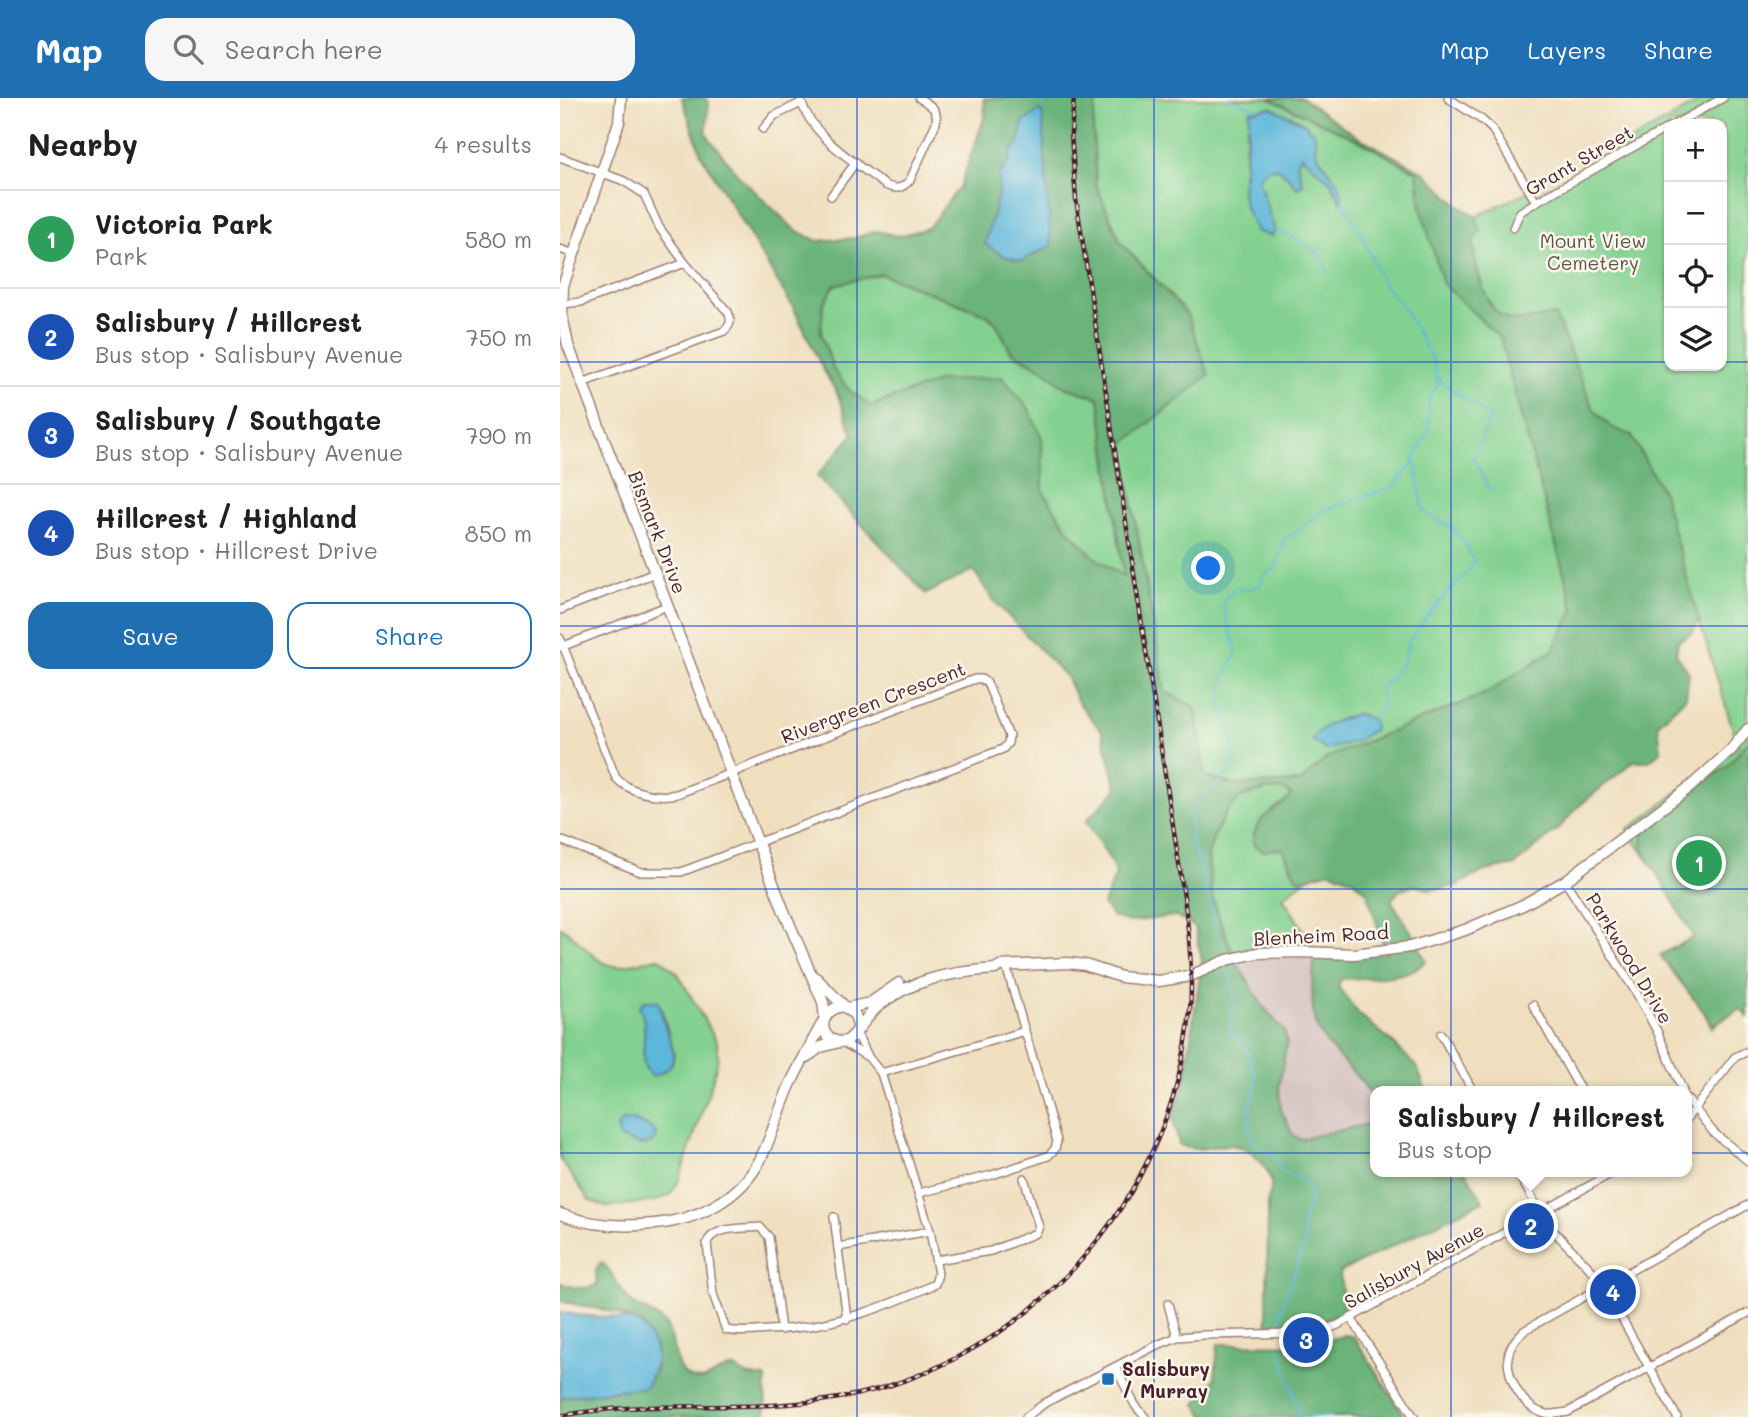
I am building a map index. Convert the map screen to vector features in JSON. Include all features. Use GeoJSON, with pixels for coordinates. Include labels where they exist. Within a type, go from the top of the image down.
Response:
{"type":"FeatureCollection","features":[{"type":"Feature","properties":{"kind":"main road","name":"Bismark Drive"},"geometry":{"type":"LineString","coordinates":[[621,98],[619,122],[563,286],[562,304],[568,345],[758,844],[823,1002],[824,1021]]}},
{"type":"Feature","properties":{"kind":"main road","name":"Blenheim Road"},"geometry":{"type":"LineString","coordinates":[[846,1007],[865,1006],[899,983],[934,971],[975,964],[1003,966],[1068,963],[1121,976],[1159,981],[1191,976],[1227,960],[1257,953],[1354,954],[1410,947],[1477,925],[1523,905],[1566,881],[1690,787],[1730,751],[1748,729]]}},
{"type":"Feature","properties":{"kind":"main road","name":"Blenheim Road"},"geometry":{"type":"LineString","coordinates":[[857,1029],[886,1001],[914,984],[952,973],[1003,966]]}},
{"type":"Feature","properties":{"kind":"main road","name":"Bismark Drive"},"geometry":{"type":"LineString","coordinates":[[809,971],[846,1007]]}},
{"type":"Feature","properties":{"kind":"main road"},"geometry":{"type":"LineString","coordinates":[[560,1214],[604,1226],[634,1226],[690,1218],[716,1206],[734,1193],[759,1161],[791,1083],[824,1021],[833,1009],[846,1007],[855,1015],[857,1029],[851,1038],[821,1047],[805,1058]]}},
{"type":"Feature","properties":{"kind":"main road"},"geometry":{"type":"LineString","coordinates":[[824,1021],[828,1036],[840,1042]]}},
{"type":"Feature","properties":{"kind":"street"},"geometry":{"type":"LineString","coordinates":[[762,129],[774,116],[800,101],[815,126],[856,162],[885,185],[893,188],[905,186],[937,116],[934,108],[919,98]]}},
{"type":"Feature","properties":{"kind":"street"},"geometry":{"type":"LineString","coordinates":[[1448,98],[1482,120],[1492,130],[1536,202]]}},
{"type":"Feature","properties":{"kind":"street"},"geometry":{"type":"LineString","coordinates":[[1684,119],[1723,98]]}},
{"type":"Feature","properties":{"kind":"street","name":"Grant Street"},"geometry":{"type":"LineString","coordinates":[[1513,228],[1520,212],[1664,130]]}},
{"type":"Feature","properties":{"kind":"street"},"geometry":{"type":"LineString","coordinates":[[560,157],[624,181],[644,194],[659,227],[685,263],[729,312],[730,323],[724,331],[582,383]]}},
{"type":"Feature","properties":{"kind":"street"},"geometry":{"type":"LineString","coordinates":[[831,196],[856,162]]}},
{"type":"Feature","properties":{"kind":"street"},"geometry":{"type":"LineString","coordinates":[[560,249],[573,254]]}},
{"type":"Feature","properties":{"kind":"street"},"geometry":{"type":"LineString","coordinates":[[562,304],[581,302],[685,263]]}},
{"type":"Feature","properties":{"kind":"street"},"geometry":{"type":"LineString","coordinates":[[560,610],[655,573]]}},
{"type":"Feature","properties":{"kind":"street"},"geometry":{"type":"LineString","coordinates":[[667,606],[561,644],[613,771],[620,782],[646,794],[667,796],[731,773]]}},
{"type":"Feature","properties":{"kind":"street","name":"Rivergreen Crescent"},"geometry":{"type":"LineString","coordinates":[[731,773],[975,679],[987,682],[1009,737],[1003,749],[758,844]]}},
{"type":"Feature","properties":{"kind":"street"},"geometry":{"type":"LineString","coordinates":[[560,840],[619,865],[654,873],[681,872],[696,868],[758,844]]}},
{"type":"Feature","properties":{"kind":"street","name":"Parkwood Drive"},"geometry":{"type":"LineString","coordinates":[[1566,881],[1637,994],[1657,1031],[1681,1086]]}},
{"type":"Feature","properties":{"kind":"street"},"geometry":{"type":"LineString","coordinates":[[919,1193],[992,1175],[1048,1156],[1055,1149],[1057,1141],[1003,966]]}},
{"type":"Feature","properties":{"kind":"street"},"geometry":{"type":"LineString","coordinates":[[1533,1005],[1578,1086]]}},
{"type":"Feature","properties":{"kind":"street"},"geometry":{"type":"LineString","coordinates":[[781,1330],[769,1237],[765,1230],[760,1227],[715,1232],[707,1243],[711,1281],[717,1309],[726,1330],[736,1332],[781,1330],[814,1327],[847,1319],[898,1301],[935,1284],[939,1274],[930,1231],[881,1073],[869,1058],[857,1029]]}},
{"type":"Feature","properties":{"kind":"street"},"geometry":{"type":"LineString","coordinates":[[881,1073],[1025,1031]]}},
{"type":"Feature","properties":{"kind":"street"},"geometry":{"type":"LineString","coordinates":[[1441,1034],[1469,1086]]}},
{"type":"Feature","properties":{"kind":"street"},"geometry":{"type":"LineString","coordinates":[[840,1042],[869,1058]]}},
{"type":"Feature","properties":{"kind":"street"},"geometry":{"type":"LineString","coordinates":[[1748,1051],[1735,1057],[1693,1109],[1714,1133],[1748,1161]]}},
{"type":"Feature","properties":{"kind":"street"},"geometry":{"type":"LineString","coordinates":[[1520,1177],[1555,1233],[1595,1273],[1677,1417]]}},
{"type":"Feature","properties":{"kind":"street","name":"Salisbury Avenue"},"geometry":{"type":"LineString","coordinates":[[1026,1417],[1038,1407],[1177,1337],[1307,1334],[1329,1329],[1605,1177]]}},
{"type":"Feature","properties":{"kind":"street"},"geometry":{"type":"LineString","coordinates":[[936,1260],[990,1251],[1036,1233],[1039,1227],[1024,1178]]}},
{"type":"Feature","properties":{"kind":"street"},"geometry":{"type":"LineString","coordinates":[[1748,1205],[1525,1330],[1515,1339],[1508,1355],[1510,1374],[1525,1401],[1535,1410],[1555,1414],[1568,1412],[1748,1313]]}},
{"type":"Feature","properties":{"kind":"street"},"geometry":{"type":"LineString","coordinates":[[834,1217],[847,1319]]}},
{"type":"Feature","properties":{"kind":"street"},"geometry":{"type":"LineString","coordinates":[[838,1247],[930,1231]]}},
{"type":"Feature","properties":{"kind":"street"},"geometry":{"type":"LineString","coordinates":[[1168,1304],[1177,1337]]}},
{"type":"Feature","properties":{"kind":"street"},"geometry":{"type":"LineString","coordinates":[[1351,1318],[1414,1417]]}},
{"type":"Feature","properties":{"kind":"street"},"geometry":{"type":"LineString","coordinates":[[1115,1367],[1135,1405],[1145,1417]]}},
{"type":"Feature","properties":{"kind":"shaded area"},"geometry":{"type":"Polygon","coordinates":[[[1314,955],[1314,1017],[1319,1030],[1337,1055],[1370,1092],[1370,1120],[1364,1125],[1300,1139],[1293,1135],[1281,1110],[1279,1086],[1287,1042],[1284,1031],[1262,1005],[1238,964],[1275,956],[1314,955]]]}},
{"type":"Feature","properties":{"kind":"green space"},"geometry":{"type":"Polygon","coordinates":[[[682,98],[705,98],[709,102],[706,134],[741,178],[795,230],[817,241],[855,238],[876,231],[898,236],[928,228],[960,186],[985,116],[984,98],[1096,98],[1093,129],[1096,185],[1121,243],[1187,314],[1209,375],[1122,445],[1165,692],[1195,707],[1205,776],[1234,785],[1300,782],[1328,757],[1487,693],[1553,650],[1574,610],[1500,338],[1443,284],[1421,208],[1417,172],[1356,139],[1268,98],[1302,98],[1358,137],[1424,172],[1458,205],[1476,217],[1481,231],[1473,240],[1476,261],[1483,287],[1494,309],[1511,320],[1555,315],[1594,410],[1611,427],[1631,435],[1663,493],[1699,621],[1692,633],[1678,641],[1676,654],[1689,673],[1686,697],[1658,724],[1661,751],[1649,761],[1634,761],[1579,806],[1559,828],[1515,865],[1484,871],[1455,886],[1430,890],[1415,885],[1400,890],[1391,900],[1426,961],[1398,975],[1341,979],[1338,987],[1359,1014],[1417,1067],[1424,1086],[1370,1086],[1370,1094],[1318,1029],[1312,1001],[1314,955],[1386,953],[1367,892],[1352,879],[1330,871],[1299,880],[1282,848],[1262,851],[1253,843],[1261,820],[1292,795],[1282,789],[1265,790],[1240,798],[1227,811],[1215,833],[1208,855],[1212,898],[1234,958],[1262,1005],[1284,1031],[1287,1042],[1279,1086],[1281,1110],[1293,1135],[1300,1139],[1364,1125],[1370,1120],[1370,1177],[1469,1177],[1483,1201],[1340,1272],[1344,1312],[1310,1325],[1267,1326],[1268,1199],[1271,1181],[1267,1172],[1255,1156],[1237,1146],[1222,1145],[1197,1149],[1179,1144],[1172,1117],[1184,1085],[1202,961],[1195,927],[1175,916],[1130,922],[1113,917],[1103,904],[1116,875],[1086,821],[1117,789],[1102,731],[1078,702],[1067,678],[995,602],[973,570],[926,594],[817,476],[853,435],[837,393],[794,309],[701,154],[682,98]],[[1023,122],[1018,145],[1013,148],[1009,162],[999,174],[999,192],[985,244],[1004,256],[1023,122]],[[881,274],[834,285],[823,305],[821,333],[834,371],[849,390],[871,406],[940,381],[1002,377],[1028,407],[1042,438],[1043,491],[1067,528],[1094,557],[1124,577],[1099,398],[1065,387],[1044,370],[1011,351],[996,323],[985,314],[881,274]]]}},
{"type":"Feature","properties":{"kind":"green space","name":"Mount View Cemetery"},"geometry":{"type":"Polygon","coordinates":[[[1096,98],[1268,98],[1356,139],[1417,172],[1421,208],[1450,229],[1529,191],[1534,196],[1664,122],[1664,371],[1727,371],[1727,119],[1669,119],[1706,98],[1748,98],[1748,1006],[1741,1002],[1712,1028],[1674,953],[1695,938],[1628,830],[1738,746],[1695,607],[1596,435],[1554,316],[1493,331],[1500,338],[1574,610],[1553,650],[1487,693],[1328,757],[1300,782],[1234,785],[1205,776],[1195,707],[1165,693],[1122,444],[1187,314],[1121,243],[1096,185],[1093,129],[1096,98]],[[1290,115],[1247,128],[1242,194],[1275,231],[1257,179],[1263,172],[1274,168],[1297,187],[1303,184],[1297,163],[1300,154],[1331,182],[1335,192],[1339,185],[1316,153],[1315,135],[1305,124],[1290,115]]]}},
{"type":"Feature","properties":{"kind":"green space"},"geometry":{"type":"Polygon","coordinates":[[[881,274],[985,314],[996,323],[1011,352],[1044,370],[1065,387],[1099,398],[1124,577],[1094,558],[1067,528],[1043,491],[1042,438],[909,391],[871,406],[849,390],[834,371],[821,333],[823,305],[834,285],[881,274]]]}},
{"type":"Feature","properties":{"kind":"green space"},"geometry":{"type":"Polygon","coordinates":[[[1748,742],[1748,1017],[1741,1009],[1713,1024],[1660,955],[1694,937],[1642,848],[1644,827],[1727,766],[1748,742]]]}},
{"type":"Feature","properties":{"kind":"green space"},"geometry":{"type":"Polygon","coordinates":[[[1283,789],[1293,796],[1261,820],[1253,843],[1262,851],[1281,848],[1299,880],[1309,877],[1283,897],[1314,948],[1273,944],[1233,953],[1212,898],[1208,855],[1215,833],[1227,811],[1240,798],[1265,790],[1283,789]]]}},
{"type":"Feature","properties":{"kind":"green space"},"geometry":{"type":"Polygon","coordinates":[[[560,927],[597,958],[613,966],[660,958],[678,974],[717,1042],[718,1058],[679,1180],[670,1195],[655,1201],[606,1207],[589,1200],[560,1159],[560,927]],[[662,1009],[644,1021],[645,1036],[669,1066],[674,1055],[662,1009]],[[646,1126],[620,1138],[642,1145],[653,1129],[646,1126]]]}},
{"type":"Feature","properties":{"kind":"green space"},"geometry":{"type":"Polygon","coordinates":[[[601,1262],[630,1301],[666,1325],[684,1374],[701,1380],[733,1368],[746,1375],[766,1378],[765,1417],[560,1417],[560,1397],[645,1387],[656,1370],[655,1347],[642,1325],[617,1313],[560,1301],[560,1283],[579,1288],[597,1284],[596,1271],[601,1262]]]}},
{"type":"Feature","properties":{"kind":"green space"},"geometry":{"type":"Polygon","coordinates":[[[1345,1335],[1354,1337],[1405,1417],[1205,1417],[1196,1404],[1215,1379],[1218,1344],[1312,1345],[1345,1335]]]}},
{"type":"Feature","properties":{"kind":"water"},"geometry":{"type":"Polygon","coordinates":[[[1271,107],[1305,124],[1315,135],[1316,153],[1339,185],[1343,199],[1341,202],[1331,182],[1301,155],[1297,163],[1303,184],[1297,188],[1284,172],[1268,169],[1258,179],[1275,231],[1272,236],[1257,232],[1245,208],[1242,193],[1250,111],[1271,107]]]}},
{"type":"Feature","properties":{"kind":"water"},"geometry":{"type":"Polygon","coordinates":[[[1042,110],[1051,246],[1022,261],[1004,256],[985,244],[999,192],[999,174],[1009,162],[1013,148],[1018,145],[1023,122],[1042,110]]]}},
{"type":"Feature","properties":{"kind":"water"},"geometry":{"type":"Polygon","coordinates":[[[1357,714],[1373,719],[1374,730],[1355,741],[1326,750],[1312,740],[1326,726],[1357,714]]]}},
{"type":"Feature","properties":{"kind":"water"},"geometry":{"type":"Polygon","coordinates":[[[644,1001],[658,1001],[673,1054],[669,1067],[652,1076],[644,1065],[643,1058],[645,1029],[639,1006],[644,1001]]]}},
{"type":"Feature","properties":{"kind":"water"},"geometry":{"type":"Polygon","coordinates":[[[633,1120],[653,1129],[656,1135],[653,1143],[642,1145],[620,1138],[617,1129],[620,1122],[633,1120]]]}},
{"type":"Feature","properties":{"kind":"water"},"geometry":{"type":"Polygon","coordinates":[[[560,1312],[624,1319],[640,1324],[650,1337],[656,1354],[654,1371],[645,1387],[560,1397],[560,1312]]]}},
{"type":"Feature","properties":{"kind":"waterway"},"geometry":{"type":"LineString","coordinates":[[1042,110],[1046,98]]}},
{"type":"Feature","properties":{"kind":"waterway"},"geometry":{"type":"LineString","coordinates":[[1230,98],[1256,109]]}},
{"type":"Feature","properties":{"kind":"waterway"},"geometry":{"type":"LineString","coordinates":[[1218,937],[1210,899],[1204,887],[1203,872],[1191,842],[1190,822],[1194,804],[1225,778],[1236,756],[1234,740],[1220,698],[1226,672],[1237,653],[1223,607],[1225,598],[1237,588],[1259,586],[1265,574],[1276,568],[1285,539],[1321,511],[1393,487],[1411,466],[1429,430],[1429,397],[1438,384],[1432,359],[1405,310],[1382,282],[1342,199]]}},
{"type":"Feature","properties":{"kind":"waterway"},"geometry":{"type":"LineString","coordinates":[[1275,231],[1317,251],[1329,273]]}},
{"type":"Feature","properties":{"kind":"waterway"},"geometry":{"type":"LineString","coordinates":[[1437,377],[1491,417],[1473,458],[1491,491]]}},
{"type":"Feature","properties":{"kind":"waterway"},"geometry":{"type":"LineString","coordinates":[[1373,719],[1383,705],[1380,689],[1402,664],[1409,641],[1474,561],[1452,527],[1430,516],[1423,509],[1415,459]]}},
{"type":"Feature","properties":{"kind":"waterway"},"geometry":{"type":"LineString","coordinates":[[1230,973],[1234,1003],[1229,1031],[1245,1046],[1255,1073],[1256,1088],[1249,1109],[1250,1135],[1255,1144],[1274,1155],[1282,1172],[1302,1180],[1308,1186],[1311,1199],[1303,1221],[1305,1244],[1281,1310],[1281,1322]]}},
{"type":"Feature","properties":{"kind":"waterway"},"geometry":{"type":"LineString","coordinates":[[1278,1346],[1301,1417]]}},
{"type":"Feature","properties":{"kind":"waterway"},"geometry":{"type":"LineString","coordinates":[[1308,1417],[1331,1417]]}},
{"type":"Feature","properties":{"kind":"railway"},"geometry":{"type":"LineString","coordinates":[[560,1416],[629,1408],[804,1403],[839,1398],[908,1379],[971,1350],[1029,1310],[1079,1262],[1121,1207],[1155,1146],[1178,1080],[1190,1010],[1190,953],[1181,877],[1076,199],[1071,134],[1074,98]]}},
{"type":"Feature","properties":{"kind":"place","name":"Victoria Park"},"geometry":{"type":"Point","coordinates":[1699,863]}},
{"type":"Feature","properties":{"kind":"place","name":"Salisbury / Hillcrest"},"geometry":{"type":"Point","coordinates":[1531,1226]}},
{"type":"Feature","properties":{"kind":"place","name":"Hillcrest / Highland"},"geometry":{"type":"Point","coordinates":[1613,1292]}},
{"type":"Feature","properties":{"kind":"place","name":"Salisbury / Southgate"},"geometry":{"type":"Point","coordinates":[1306,1340]}},
{"type":"Feature","properties":{"kind":"place","name":"Salisbury / Murray"},"geometry":{"type":"Point","coordinates":[1108,1379]}}]}
